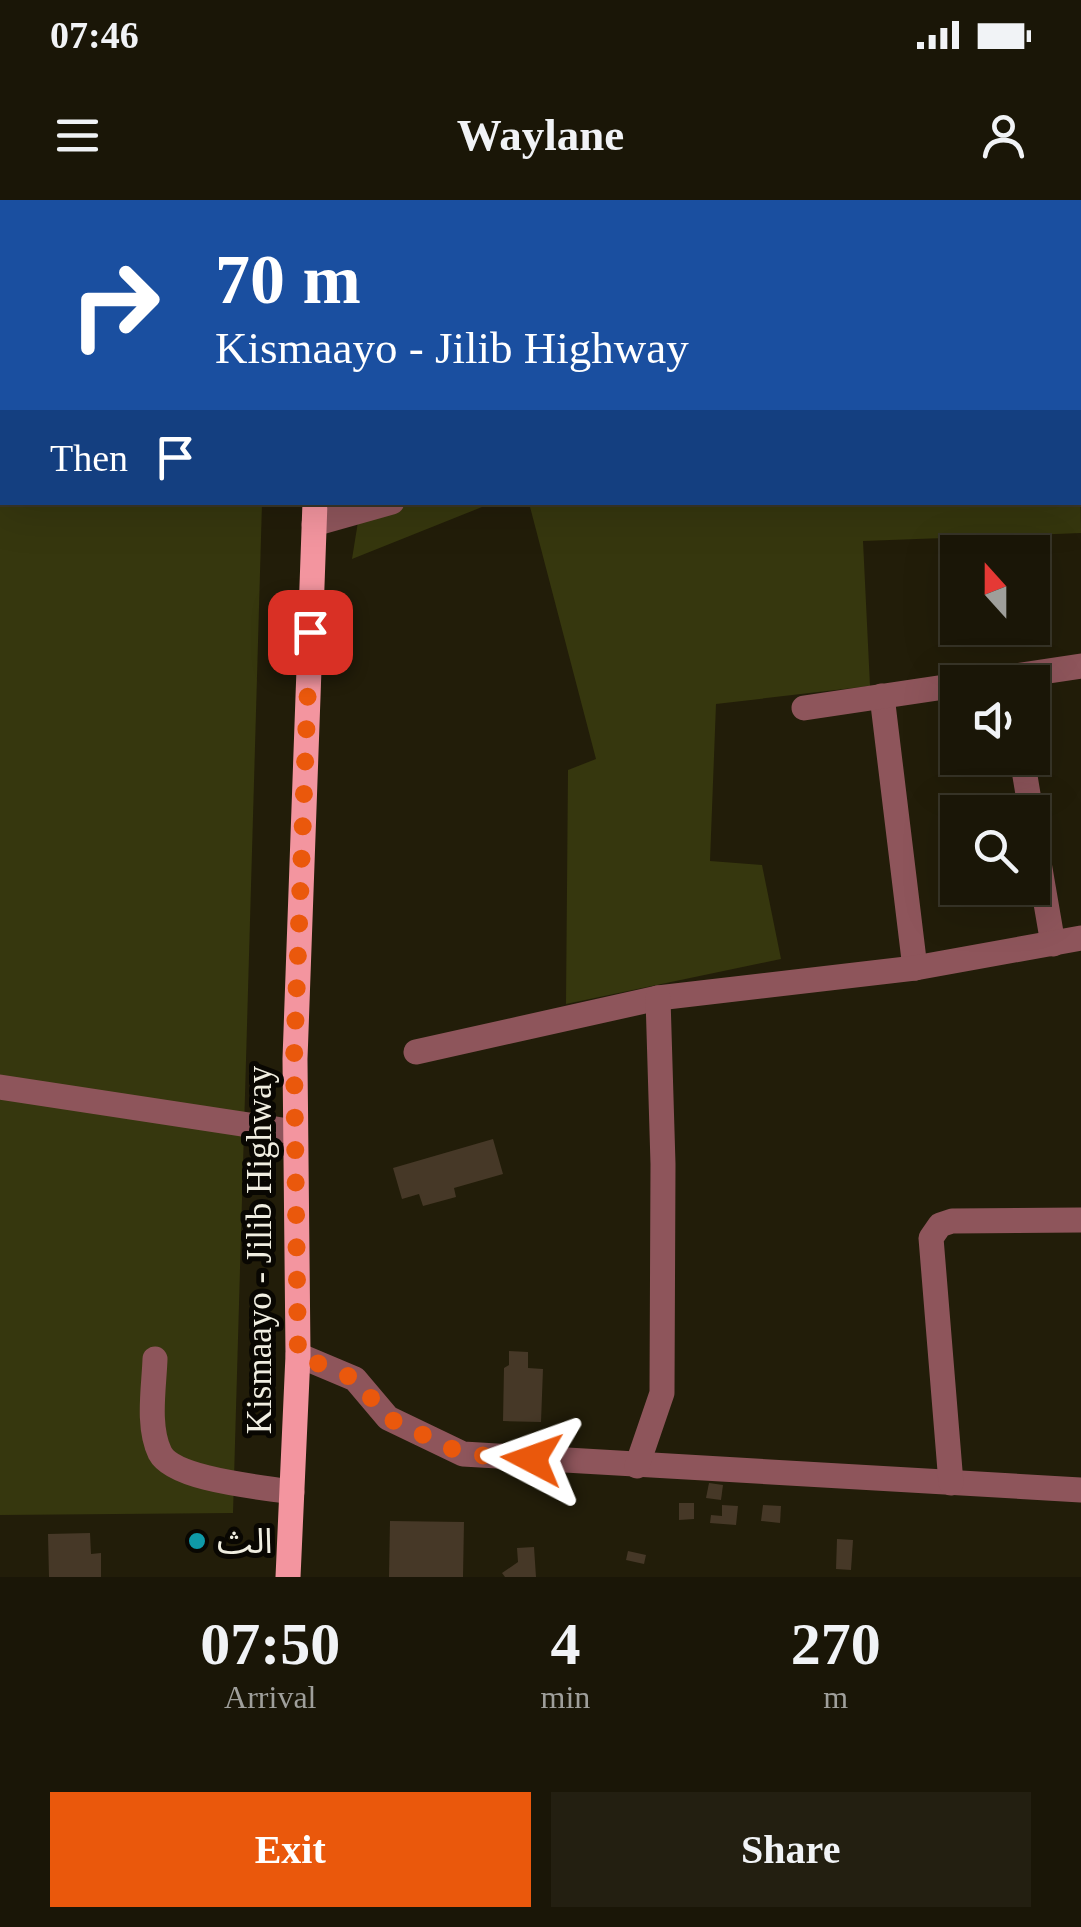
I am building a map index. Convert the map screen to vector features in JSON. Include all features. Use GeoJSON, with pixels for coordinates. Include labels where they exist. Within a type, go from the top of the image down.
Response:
{"type":"FeatureCollection","features":[{"type":"Feature","properties":{"kind":"main road","name":"Kismaayo - Jilib Highway"},"geometry":{"type":"LineString","coordinates":[[288,1577],[298,1355],[294,1059],[314,513]]}},
{"type":"Feature","properties":{"kind":"street"},"geometry":{"type":"LineString","coordinates":[[314,513],[371,505]]}},
{"type":"Feature","properties":{"kind":"street"},"geometry":{"type":"LineString","coordinates":[[1050,672],[1081,666]]}},
{"type":"Feature","properties":{"kind":"street"},"geometry":{"type":"LineString","coordinates":[[804,708],[940,688]]}},
{"type":"Feature","properties":{"kind":"street"},"geometry":{"type":"LineString","coordinates":[[882,696],[915,968]]}},
{"type":"Feature","properties":{"kind":"street"},"geometry":{"type":"LineString","coordinates":[[1046,905],[1053,944]]}},
{"type":"Feature","properties":{"kind":"street"},"geometry":{"type":"LineString","coordinates":[[416,1052],[658,998],[915,968],[1081,938]]}},
{"type":"Feature","properties":{"kind":"street"},"geometry":{"type":"LineString","coordinates":[[637,1466],[662,1393],[663,1164],[658,998]]}},
{"type":"Feature","properties":{"kind":"street"},"geometry":{"type":"LineString","coordinates":[[0,1086],[295,1132]]}},
{"type":"Feature","properties":{"kind":"street"},"geometry":{"type":"LineString","coordinates":[[951,1484],[932,1238],[940,1226],[952,1221],[1081,1220]]}},
{"type":"Feature","properties":{"kind":"street"},"geometry":{"type":"LineString","coordinates":[[298,1355],[355,1379],[388,1418],[463,1454],[1081,1490]]}},
{"type":"Feature","properties":{"kind":"street"},"geometry":{"type":"LineString","coordinates":[[155,1359],[154,1423],[161,1454],[179,1471],[292,1492]]}},
{"type":"Feature","properties":{"kind":"shaded area"},"geometry":{"type":"Polygon","coordinates":[[[0,505],[262,505],[233,1513],[0,1515],[0,505]]]}},
{"type":"Feature","properties":{"kind":"shaded area"},"geometry":{"type":"Polygon","coordinates":[[[361,505],[487,505],[352,559],[361,505]]]}},
{"type":"Feature","properties":{"kind":"shaded area"},"geometry":{"type":"Polygon","coordinates":[[[530,505],[1081,505],[1081,533],[940,535],[940,538],[863,541],[870,686],[716,704],[710,861],[762,865],[781,959],[566,1004],[568,770],[596,759],[530,505]]]}},
{"type":"Feature","properties":{"kind":"building"},"geometry":{"type":"Polygon","coordinates":[[[493,1139],[503,1174],[454,1188],[456,1197],[423,1206],[419,1194],[402,1199],[393,1168],[493,1139]]]}},
{"type":"Feature","properties":{"kind":"building"},"geometry":{"type":"Polygon","coordinates":[[[509,1351],[528,1352],[528,1368],[543,1369],[541,1422],[503,1421],[504,1368],[509,1365],[509,1351]]]}},
{"type":"Feature","properties":{"kind":"building"},"geometry":{"type":"Polygon","coordinates":[[[709,1483],[723,1485],[721,1500],[706,1498],[709,1483]]]}},
{"type":"Feature","properties":{"kind":"building"},"geometry":{"type":"Polygon","coordinates":[[[679,1503],[694,1503],[694,1519],[679,1520],[679,1503]]]}},
{"type":"Feature","properties":{"kind":"building"},"geometry":{"type":"Polygon","coordinates":[[[722,1505],[738,1506],[736,1525],[710,1523],[711,1515],[722,1516],[722,1505]]]}},
{"type":"Feature","properties":{"kind":"building"},"geometry":{"type":"Polygon","coordinates":[[[763,1505],[781,1506],[780,1523],[761,1521],[763,1505]]]}},
{"type":"Feature","properties":{"kind":"building"},"geometry":{"type":"Polygon","coordinates":[[[390,1521],[464,1522],[463,1577],[389,1577],[390,1521]]]}},
{"type":"Feature","properties":{"kind":"building"},"geometry":{"type":"Polygon","coordinates":[[[90,1533],[91,1554],[101,1553],[101,1577],[49,1577],[48,1534],[90,1533]]]}},
{"type":"Feature","properties":{"kind":"building"},"geometry":{"type":"Polygon","coordinates":[[[837,1539],[853,1540],[851,1570],[836,1569],[837,1539]]]}},
{"type":"Feature","properties":{"kind":"building"},"geometry":{"type":"Polygon","coordinates":[[[534,1547],[536,1577],[505,1577],[502,1573],[518,1562],[517,1548],[534,1547]]]}},
{"type":"Feature","properties":{"kind":"building"},"geometry":{"type":"Polygon","coordinates":[[[628,1551],[646,1555],[644,1564],[626,1560],[628,1551]]]}},
{"type":"Feature","properties":{"kind":"place","name":"الث"},"geometry":{"type":"Point","coordinates":[197,1541]}},
{"type":"Feature","properties":{"kind":"route"},"geometry":{"type":"LineString","coordinates":[[310,632],[294,1059],[298,1355],[355,1379],[388,1418],[463,1454],[532,1459]]}}]}
